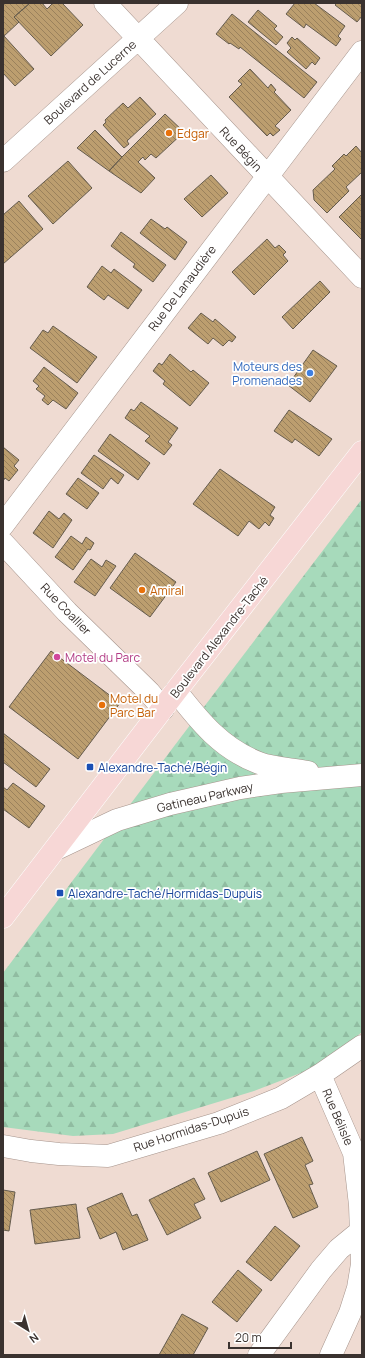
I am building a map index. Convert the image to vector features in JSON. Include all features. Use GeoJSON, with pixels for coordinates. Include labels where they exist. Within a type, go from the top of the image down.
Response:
{"type":"FeatureCollection","features":[{"type":"Feature","properties":{"kind":"main road","name":"Boulevard Alexandre-Taché"},"geometry":{"type":"LineString","coordinates":[[3,917],[362,452]]}},
{"type":"Feature","properties":{"kind":"street","name":"Rue Bégin"},"geometry":{"type":"LineString","coordinates":[[105,3],[362,277]]}},
{"type":"Feature","properties":{"kind":"street","name":"Boulevard de Lucerne"},"geometry":{"type":"LineString","coordinates":[[3,161],[177,3]]}},
{"type":"Feature","properties":{"kind":"street","name":"Rue De Lanaudière"},"geometry":{"type":"LineString","coordinates":[[3,525],[362,52]]}},
{"type":"Feature","properties":{"kind":"street","name":"Rue Coallier"},"geometry":{"type":"LineString","coordinates":[[3,543],[67,612],[149,692],[163,709]]}},
{"type":"Feature","properties":{"kind":"street"},"geometry":{"type":"LineString","coordinates":[[176,691],[209,731],[222,743],[241,754],[260,763],[335,777]]}},
{"type":"Feature","properties":{"kind":"street","name":"Gatineau Parkway"},"geometry":{"type":"LineString","coordinates":[[56,849],[117,820],[170,804],[240,788],[281,782],[362,775]]}},
{"type":"Feature","properties":{"kind":"street","name":"Rue Hormidas-Dupuis"},"geometry":{"type":"LineString","coordinates":[[3,1146],[59,1154],[108,1156],[219,1123],[281,1098],[320,1075],[362,1046]]}},
{"type":"Feature","properties":{"kind":"street","name":"Rue Bélisle"},"geometry":{"type":"LineString","coordinates":[[320,1075],[354,1153],[360,1205],[362,1264],[358,1288],[350,1313],[331,1355]]}},
{"type":"Feature","properties":{"kind":"street"},"geometry":{"type":"LineString","coordinates":[[259,1355],[321,1270],[339,1249],[361,1231]]}},
{"type":"Feature","properties":{"kind":"green space"},"geometry":{"type":"Polygon","coordinates":[[[362,499],[362,1032],[324,1064],[254,1091],[113,1134],[73,1136],[3,1127],[3,973],[362,499]]]}},
{"type":"Feature","properties":{"kind":"building"},"geometry":{"type":"Polygon","coordinates":[[[3,3],[30,3],[14,17],[19,22],[3,37],[3,3]]]}},
{"type":"Feature","properties":{"kind":"building"},"geometry":{"type":"Polygon","coordinates":[[[30,3],[42,3],[47,9],[53,3],[62,3],[83,25],[51,56],[14,17],[30,3]]]}},
{"type":"Feature","properties":{"kind":"building"},"geometry":{"type":"Polygon","coordinates":[[[295,3],[314,3],[345,26],[338,36],[341,39],[336,46],[306,24],[304,28],[286,14],[295,3]]]}},
{"type":"Feature","properties":{"kind":"building"},"geometry":{"type":"Polygon","coordinates":[[[337,3],[362,3],[362,16],[357,22],[335,5],[337,3]]]}},
{"type":"Feature","properties":{"kind":"building"},"geometry":{"type":"Polygon","coordinates":[[[258,10],[277,26],[274,29],[283,37],[276,45],[248,22],[258,10]]]}},
{"type":"Feature","properties":{"kind":"building"},"geometry":{"type":"Polygon","coordinates":[[[232,14],[317,82],[304,98],[240,47],[239,49],[230,43],[229,44],[216,34],[232,14]]]}},
{"type":"Feature","properties":{"kind":"building"},"geometry":{"type":"Polygon","coordinates":[[[4,36],[34,69],[15,86],[3,73],[4,36]]]}},
{"type":"Feature","properties":{"kind":"building"},"geometry":{"type":"Polygon","coordinates":[[[292,37],[295,40],[297,38],[320,58],[315,65],[312,62],[306,69],[287,52],[291,48],[287,43],[292,37]]]}},
{"type":"Feature","properties":{"kind":"building"},"geometry":{"type":"Polygon","coordinates":[[[250,69],[268,88],[271,84],[276,90],[274,92],[291,110],[275,126],[280,130],[273,136],[270,133],[267,136],[229,97],[242,84],[238,81],[250,69]]]}},
{"type":"Feature","properties":{"kind":"building"},"geometry":{"type":"Polygon","coordinates":[[[140,97],[156,114],[127,141],[129,144],[124,148],[103,125],[106,122],[105,120],[123,103],[128,108],[140,97]]]}},
{"type":"Feature","properties":{"kind":"building"},"geometry":{"type":"Polygon","coordinates":[[[165,114],[184,132],[156,158],[151,154],[145,160],[143,157],[138,162],[155,178],[141,193],[109,171],[165,114]]]}},
{"type":"Feature","properties":{"kind":"building"},"geometry":{"type":"Polygon","coordinates":[[[95,130],[122,157],[109,171],[77,148],[95,130]]]}},
{"type":"Feature","properties":{"kind":"building"},"geometry":{"type":"Polygon","coordinates":[[[356,146],[362,153],[362,172],[346,187],[349,191],[327,213],[314,200],[313,190],[335,169],[332,166],[344,154],[346,156],[356,146]]]}},
{"type":"Feature","properties":{"kind":"building"},"geometry":{"type":"Polygon","coordinates":[[[68,161],[92,188],[53,224],[28,196],[68,161]]]}},
{"type":"Feature","properties":{"kind":"building"},"geometry":{"type":"Polygon","coordinates":[[[211,175],[228,193],[202,217],[184,199],[211,175]]]}},
{"type":"Feature","properties":{"kind":"building"},"geometry":{"type":"Polygon","coordinates":[[[362,194],[362,240],[339,217],[362,194]]]}},
{"type":"Feature","properties":{"kind":"building"},"geometry":{"type":"Polygon","coordinates":[[[19,201],[43,229],[3,264],[3,215],[19,201]]]}},
{"type":"Feature","properties":{"kind":"building"},"geometry":{"type":"Polygon","coordinates":[[[151,219],[165,229],[167,227],[187,242],[175,260],[140,233],[151,219]]]}},
{"type":"Feature","properties":{"kind":"building"},"geometry":{"type":"Polygon","coordinates":[[[121,232],[166,265],[153,282],[133,267],[135,264],[111,246],[121,232]]]}},
{"type":"Feature","properties":{"kind":"building"},"geometry":{"type":"Polygon","coordinates":[[[267,239],[275,248],[279,245],[286,252],[283,255],[288,261],[254,295],[232,272],[267,239]]]}},
{"type":"Feature","properties":{"kind":"building"},"geometry":{"type":"Polygon","coordinates":[[[102,266],[111,273],[114,269],[142,290],[128,309],[108,295],[104,300],[87,287],[102,266]]]}},
{"type":"Feature","properties":{"kind":"building"},"geometry":{"type":"Polygon","coordinates":[[[320,281],[330,292],[293,329],[282,317],[320,281]]]}},
{"type":"Feature","properties":{"kind":"building"},"geometry":{"type":"Polygon","coordinates":[[[201,313],[213,322],[215,319],[236,337],[232,342],[229,340],[223,346],[213,338],[208,344],[188,328],[201,313]]]}},
{"type":"Feature","properties":{"kind":"building"},"geometry":{"type":"Polygon","coordinates":[[[53,326],[97,357],[77,383],[30,348],[43,330],[48,333],[53,326]]]}},
{"type":"Feature","properties":{"kind":"building"},"geometry":{"type":"Polygon","coordinates":[[[313,350],[337,366],[310,402],[288,385],[313,350]]]}},
{"type":"Feature","properties":{"kind":"building"},"geometry":{"type":"Polygon","coordinates":[[[170,354],[191,372],[193,370],[209,383],[190,406],[163,384],[165,381],[153,371],[159,363],[162,365],[170,354]]]}},
{"type":"Feature","properties":{"kind":"building"},"geometry":{"type":"Polygon","coordinates":[[[44,367],[78,393],[66,409],[53,400],[48,405],[42,400],[45,396],[36,389],[39,386],[33,381],[44,367]]]}},
{"type":"Feature","properties":{"kind":"building"},"geometry":{"type":"Polygon","coordinates":[[[141,402],[178,428],[168,442],[172,445],[164,455],[145,441],[150,436],[125,418],[131,409],[134,411],[141,402]]]}},
{"type":"Feature","properties":{"kind":"building"},"geometry":{"type":"Polygon","coordinates":[[[289,410],[332,439],[319,456],[295,439],[292,443],[274,431],[289,410]]]}},
{"type":"Feature","properties":{"kind":"building"},"geometry":{"type":"Polygon","coordinates":[[[110,434],[150,463],[138,480],[98,451],[110,434]]]}},
{"type":"Feature","properties":{"kind":"building"},"geometry":{"type":"Polygon","coordinates":[[[3,447],[19,460],[14,466],[18,470],[9,481],[5,478],[3,481],[3,447]]]}},
{"type":"Feature","properties":{"kind":"building"},"geometry":{"type":"Polygon","coordinates":[[[94,455],[124,475],[118,484],[111,478],[103,489],[81,473],[94,455]]]}},
{"type":"Feature","properties":{"kind":"building"},"geometry":{"type":"Polygon","coordinates":[[[220,469],[275,507],[270,515],[274,518],[269,526],[265,522],[259,529],[249,521],[238,536],[193,504],[220,469]]]}},
{"type":"Feature","properties":{"kind":"building"},"geometry":{"type":"Polygon","coordinates":[[[78,478],[99,493],[87,509],[66,494],[78,478]]]}},
{"type":"Feature","properties":{"kind":"building"},"geometry":{"type":"Polygon","coordinates":[[[49,511],[59,519],[64,513],[72,520],[53,548],[33,533],[49,511]]]}},
{"type":"Feature","properties":{"kind":"building"},"geometry":{"type":"Polygon","coordinates":[[[71,536],[82,544],[86,537],[94,543],[73,570],[55,557],[71,536]]]}},
{"type":"Feature","properties":{"kind":"building"},"geometry":{"type":"Polygon","coordinates":[[[135,553],[176,582],[150,617],[110,588],[135,553]]]}},
{"type":"Feature","properties":{"kind":"building"},"geometry":{"type":"Polygon","coordinates":[[[91,559],[102,567],[106,560],[116,566],[95,596],[74,582],[91,559]]]}},
{"type":"Feature","properties":{"kind":"building"},"geometry":{"type":"Polygon","coordinates":[[[51,651],[120,703],[78,759],[9,707],[51,651]]]}},
{"type":"Feature","properties":{"kind":"building"},"geometry":{"type":"Polygon","coordinates":[[[3,733],[50,769],[36,787],[3,762],[3,733]]]}},
{"type":"Feature","properties":{"kind":"building"},"geometry":{"type":"Polygon","coordinates":[[[13,783],[45,806],[29,828],[3,809],[3,787],[7,790],[13,783]]]}},
{"type":"Feature","properties":{"kind":"building"},"geometry":{"type":"Polygon","coordinates":[[[302,1137],[313,1161],[305,1165],[313,1184],[309,1185],[318,1207],[293,1218],[264,1154],[302,1137]]]}},
{"type":"Feature","properties":{"kind":"building"},"geometry":{"type":"Polygon","coordinates":[[[257,1151],[270,1180],[221,1202],[208,1173],[257,1151]]]}},
{"type":"Feature","properties":{"kind":"building"},"geometry":{"type":"Polygon","coordinates":[[[194,1178],[205,1199],[194,1204],[201,1218],[167,1235],[149,1200],[194,1178]]]}},
{"type":"Feature","properties":{"kind":"building"},"geometry":{"type":"Polygon","coordinates":[[[3,1190],[15,1192],[9,1231],[3,1230],[3,1190]]]}},
{"type":"Feature","properties":{"kind":"building"},"geometry":{"type":"Polygon","coordinates":[[[122,1193],[132,1216],[137,1214],[148,1240],[123,1250],[116,1232],[100,1239],[87,1208],[122,1193]]]}},
{"type":"Feature","properties":{"kind":"building"},"geometry":{"type":"Polygon","coordinates":[[[76,1204],[80,1238],[35,1244],[30,1210],[76,1204]]]}},
{"type":"Feature","properties":{"kind":"building"},"geometry":{"type":"Polygon","coordinates":[[[275,1226],[300,1246],[271,1281],[246,1262],[275,1226]]]}},
{"type":"Feature","properties":{"kind":"building"},"geometry":{"type":"Polygon","coordinates":[[[238,1270],[262,1290],[237,1322],[212,1302],[238,1270]]]}},
{"type":"Feature","properties":{"kind":"building"},"geometry":{"type":"Polygon","coordinates":[[[182,1314],[208,1328],[193,1355],[159,1355],[182,1314]]]}},
{"type":"Feature","properties":{"kind":"place","name":"Edgar"},"geometry":{"type":"Point","coordinates":[169,133]}},
{"type":"Feature","properties":{"kind":"place","name":"Moteurs des Promenades"},"geometry":{"type":"Point","coordinates":[310,373]}},
{"type":"Feature","properties":{"kind":"place","name":"Amiral"},"geometry":{"type":"Point","coordinates":[142,590]}},
{"type":"Feature","properties":{"kind":"place","name":"Motel du Parc"},"geometry":{"type":"Point","coordinates":[57,657]}},
{"type":"Feature","properties":{"kind":"place","name":"Motel du Parc Bar"},"geometry":{"type":"Point","coordinates":[102,705]}},
{"type":"Feature","properties":{"kind":"place","name":"Alexandre-Taché/Bégin"},"geometry":{"type":"Point","coordinates":[90,767]}},
{"type":"Feature","properties":{"kind":"place","name":"Alexandre-Taché/Hormidas-Dupuis"},"geometry":{"type":"Point","coordinates":[60,893]}}]}
